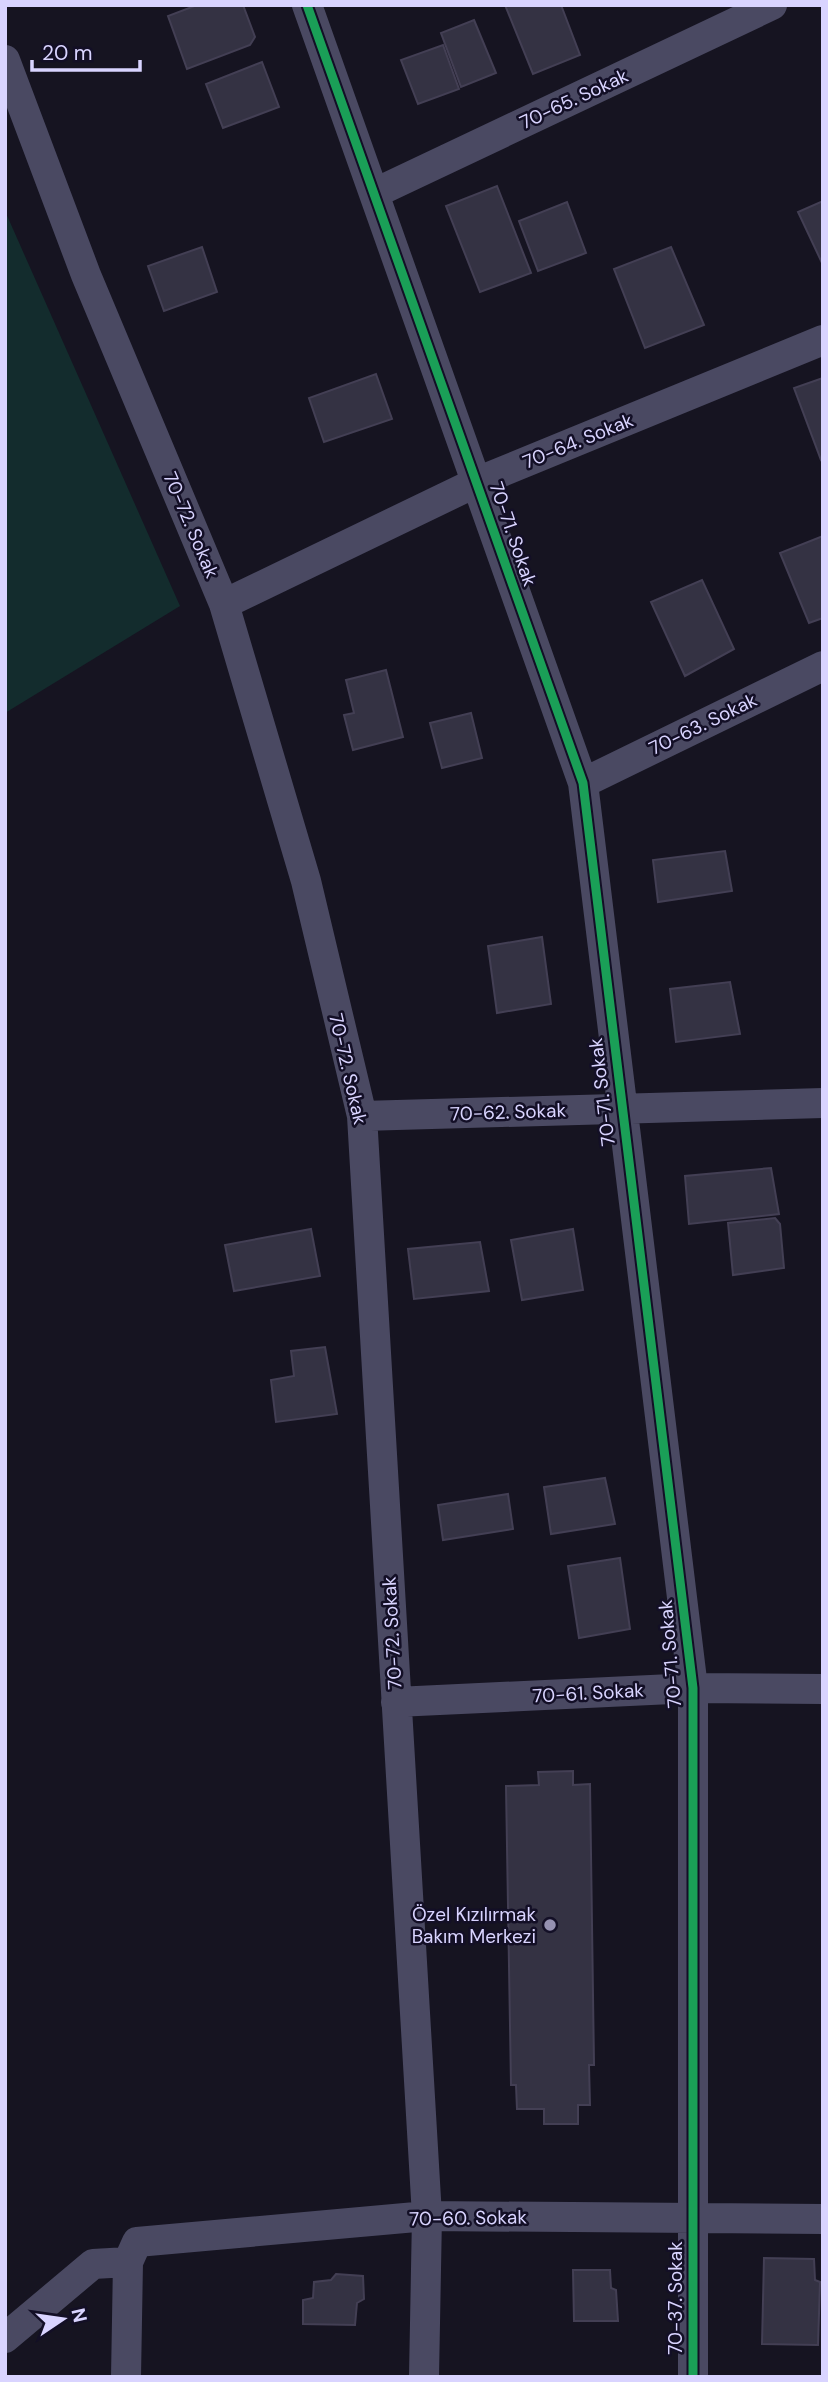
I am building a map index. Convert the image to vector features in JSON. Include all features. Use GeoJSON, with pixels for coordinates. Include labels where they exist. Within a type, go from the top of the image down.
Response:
{"type":"FeatureCollection","features":[{"type":"Feature","properties":{"kind":"street","name":"70-71. Sokak"},"geometry":{"type":"LineString","coordinates":[[307,5],[583,783],[693,1688],[693,2219]]}},
{"type":"Feature","properties":{"kind":"street","name":"70-65. Sokak"},"geometry":{"type":"LineString","coordinates":[[375,193],[772,5]]}},
{"type":"Feature","properties":{"kind":"street","name":"70-72. Sokak"},"geometry":{"type":"LineString","coordinates":[[5,60],[86,275],[224,604],[306,881],[362,1116],[427,2216],[424,2377]]}},
{"type":"Feature","properties":{"kind":"street","name":"70-64. Sokak"},"geometry":{"type":"LineString","coordinates":[[224,604],[477,482],[823,340]]}},
{"type":"Feature","properties":{"kind":"street","name":"70-63. Sokak"},"geometry":{"type":"LineString","coordinates":[[583,783],[823,666]]}},
{"type":"Feature","properties":{"kind":"street","name":"70-62. Sokak"},"geometry":{"type":"LineString","coordinates":[[362,1116],[823,1103]]}},
{"type":"Feature","properties":{"kind":"street","name":"70-61. Sokak"},"geometry":{"type":"LineString","coordinates":[[396,1702],[693,1688],[823,1689]]}},
{"type":"Feature","properties":{"kind":"street","name":"70-60. Sokak"},"geometry":{"type":"LineString","coordinates":[[128,2262],[137,2242],[427,2216],[823,2219]]}},
{"type":"Feature","properties":{"kind":"street","name":"70-37. Sokak"},"geometry":{"type":"LineString","coordinates":[[693,2219],[693,2377]]}},
{"type":"Feature","properties":{"kind":"street"},"geometry":{"type":"LineString","coordinates":[[5,2338],[93,2264],[128,2262],[127,2377]]}},
{"type":"Feature","properties":{"kind":"green space"},"geometry":{"type":"Polygon","coordinates":[[[5,211],[180,606],[5,713],[5,211]]]}},
{"type":"Feature","properties":{"kind":"building"},"geometry":{"type":"Polygon","coordinates":[[[197,5],[243,5],[255,37],[250,45],[187,69],[168,16],[197,5]]]}},
{"type":"Feature","properties":{"kind":"building"},"geometry":{"type":"Polygon","coordinates":[[[505,5],[561,5],[580,55],[533,74],[505,5]]]}},
{"type":"Feature","properties":{"kind":"building"},"geometry":{"type":"Polygon","coordinates":[[[474,20],[496,73],[461,87],[441,33],[474,20]]]}},
{"type":"Feature","properties":{"kind":"building"},"geometry":{"type":"Polygon","coordinates":[[[443,45],[459,89],[418,104],[401,60],[443,45]]]}},
{"type":"Feature","properties":{"kind":"building"},"geometry":{"type":"Polygon","coordinates":[[[262,62],[279,107],[223,128],[206,84],[262,62]]]}},
{"type":"Feature","properties":{"kind":"building"},"geometry":{"type":"Polygon","coordinates":[[[497,186],[531,273],[480,292],[446,206],[497,186]]]}},
{"type":"Feature","properties":{"kind":"building"},"geometry":{"type":"Polygon","coordinates":[[[823,201],[823,265],[798,212],[823,201]]]}},
{"type":"Feature","properties":{"kind":"building"},"geometry":{"type":"Polygon","coordinates":[[[567,202],[586,253],[538,271],[519,221],[567,202]]]}},
{"type":"Feature","properties":{"kind":"building"},"geometry":{"type":"Polygon","coordinates":[[[202,247],[217,292],[164,311],[148,266],[202,247]]]}},
{"type":"Feature","properties":{"kind":"building"},"geometry":{"type":"Polygon","coordinates":[[[671,247],[704,325],[645,348],[614,269],[671,247]]]}},
{"type":"Feature","properties":{"kind":"building"},"geometry":{"type":"Polygon","coordinates":[[[376,374],[392,419],[324,442],[309,398],[376,374]]]}},
{"type":"Feature","properties":{"kind":"building"},"geometry":{"type":"Polygon","coordinates":[[[823,378],[823,459],[821,460],[794,388],[823,378]]]}},
{"type":"Feature","properties":{"kind":"building"},"geometry":{"type":"Polygon","coordinates":[[[823,536],[823,618],[809,623],[780,553],[823,536]]]}},
{"type":"Feature","properties":{"kind":"building"},"geometry":{"type":"Polygon","coordinates":[[[702,580],[734,649],[685,676],[651,602],[702,580]]]}},
{"type":"Feature","properties":{"kind":"building"},"geometry":{"type":"Polygon","coordinates":[[[386,670],[403,737],[353,750],[344,715],[354,713],[346,680],[386,670]]]}},
{"type":"Feature","properties":{"kind":"building"},"geometry":{"type":"Polygon","coordinates":[[[471,713],[482,758],[442,768],[430,723],[471,713]]]}},
{"type":"Feature","properties":{"kind":"building"},"geometry":{"type":"Polygon","coordinates":[[[725,851],[732,891],[658,902],[653,860],[725,851]]]}},
{"type":"Feature","properties":{"kind":"building"},"geometry":{"type":"Polygon","coordinates":[[[542,937],[551,1004],[497,1013],[488,946],[542,937]]]}},
{"type":"Feature","properties":{"kind":"building"},"geometry":{"type":"Polygon","coordinates":[[[730,982],[740,1034],[676,1042],[670,989],[730,982]]]}},
{"type":"Feature","properties":{"kind":"building"},"geometry":{"type":"Polygon","coordinates":[[[771,1168],[779,1214],[689,1224],[685,1176],[771,1168]]]}},
{"type":"Feature","properties":{"kind":"building"},"geometry":{"type":"Polygon","coordinates":[[[775,1218],[780,1224],[784,1268],[733,1275],[728,1223],[775,1218]]]}},
{"type":"Feature","properties":{"kind":"building"},"geometry":{"type":"Polygon","coordinates":[[[311,1229],[320,1276],[234,1291],[225,1245],[311,1229]]]}},
{"type":"Feature","properties":{"kind":"building"},"geometry":{"type":"Polygon","coordinates":[[[573,1229],[583,1290],[522,1300],[511,1240],[573,1229]]]}},
{"type":"Feature","properties":{"kind":"building"},"geometry":{"type":"Polygon","coordinates":[[[480,1242],[489,1291],[414,1299],[408,1249],[480,1242]]]}},
{"type":"Feature","properties":{"kind":"building"},"geometry":{"type":"Polygon","coordinates":[[[325,1347],[337,1414],[276,1422],[271,1380],[294,1376],[291,1351],[325,1347]]]}},
{"type":"Feature","properties":{"kind":"building"},"geometry":{"type":"Polygon","coordinates":[[[605,1478],[615,1524],[551,1534],[544,1487],[605,1478]]]}},
{"type":"Feature","properties":{"kind":"building"},"geometry":{"type":"Polygon","coordinates":[[[508,1494],[513,1529],[443,1540],[438,1505],[508,1494]]]}},
{"type":"Feature","properties":{"kind":"building"},"geometry":{"type":"Polygon","coordinates":[[[620,1558],[630,1629],[579,1638],[568,1566],[620,1558]]]}},
{"type":"Feature","properties":{"kind":"building","name":"Özel Kızılırmak Bakım Merkezi"},"geometry":{"type":"Polygon","coordinates":[[[573,1771],[573,1785],[590,1784],[594,2065],[589,2065],[590,2105],[578,2105],[578,2124],[544,2124],[544,2109],[517,2109],[516,2085],[511,2085],[506,1786],[539,1785],[538,1772],[573,1771]]]}},
{"type":"Feature","properties":{"kind":"building"},"geometry":{"type":"Polygon","coordinates":[[[764,2258],[814,2259],[815,2280],[820,2282],[818,2345],[762,2344],[764,2258]]]}},
{"type":"Feature","properties":{"kind":"building"},"geometry":{"type":"Polygon","coordinates":[[[573,2270],[610,2270],[611,2288],[616,2290],[618,2321],[574,2321],[573,2270]]]}},
{"type":"Feature","properties":{"kind":"building"},"geometry":{"type":"Polygon","coordinates":[[[336,2274],[363,2276],[364,2299],[357,2303],[355,2325],[303,2324],[303,2300],[313,2298],[314,2282],[331,2280],[336,2274]]]}},
{"type":"Feature","properties":{"kind":"cycle path"},"geometry":{"type":"LineString","coordinates":[[307,5],[583,783],[693,1688],[693,2377]]}},
{"type":"Feature","properties":{"kind":"place","name":"Özel Kızılırmak Bakım Merkezi"},"geometry":{"type":"Point","coordinates":[550,1925]}}]}
